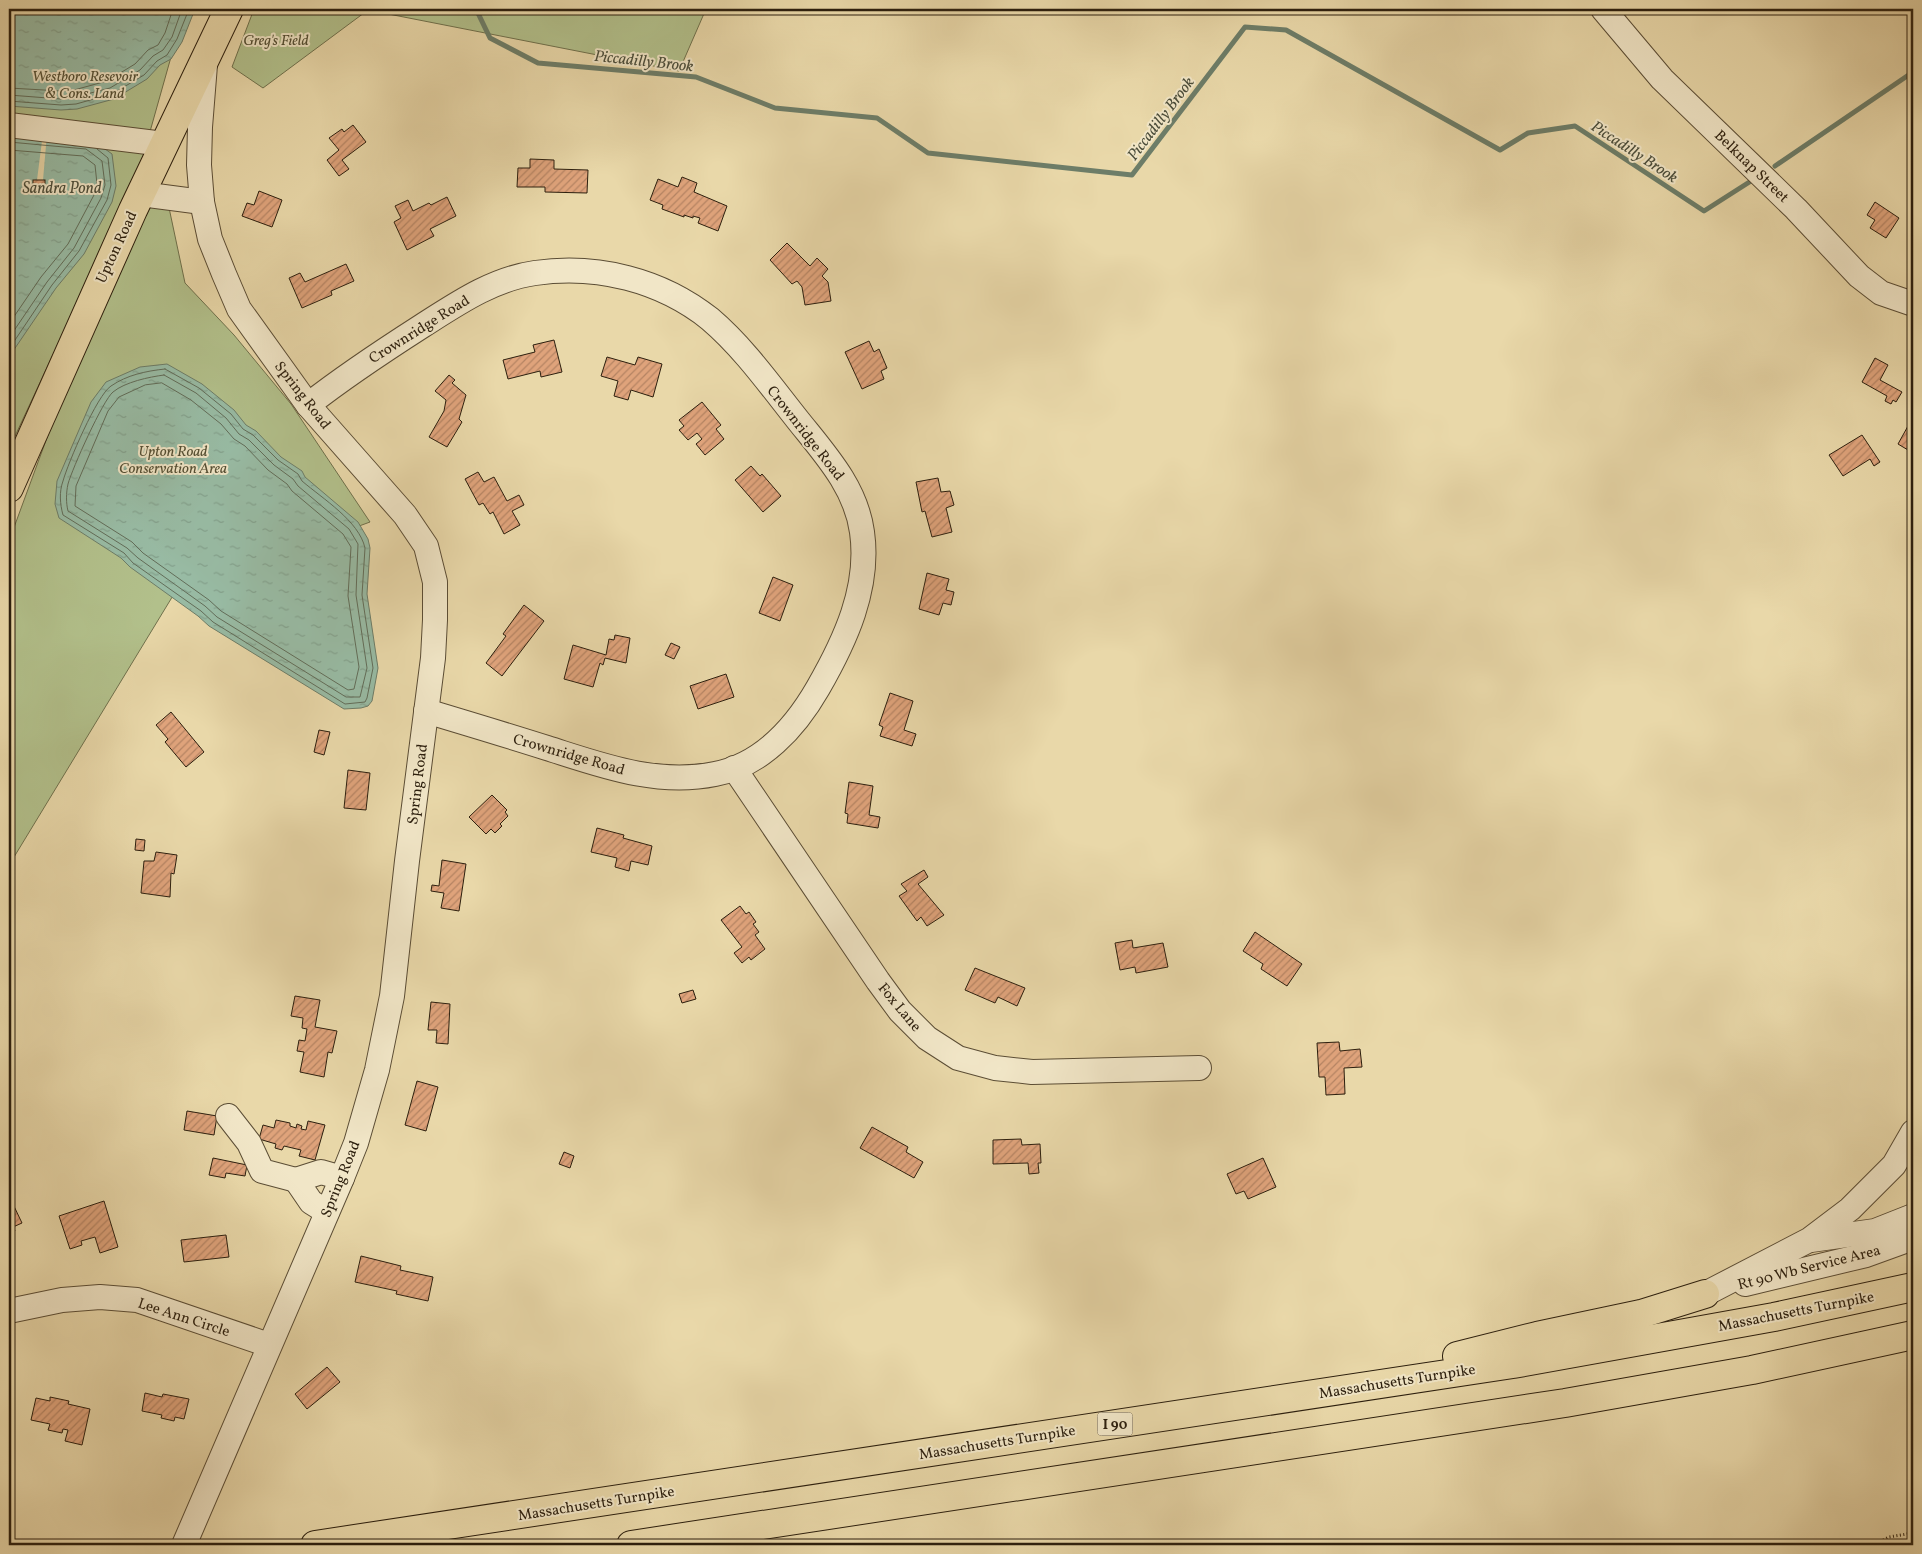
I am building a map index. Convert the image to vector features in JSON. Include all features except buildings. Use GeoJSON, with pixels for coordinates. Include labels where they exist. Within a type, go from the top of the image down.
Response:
{"type":"FeatureCollection","features":[{"type":"Feature","properties":{"kind":"main road","name":"Upton Road"},"geometry":{"type":"LineString","coordinates":[[9,488],[141,194],[229,9]]}},
{"type":"Feature","properties":{"kind":"main road","name":"Massachusetts Turnpike"},"geometry":{"type":"LineString","coordinates":[[315,1545],[1550,1357],[1774,1317],[1913,1287]]}},
{"type":"Feature","properties":{"kind":"main road"},"geometry":{"type":"LineString","coordinates":[[1320,1393],[1479,1350],[1641,1314],[1705,1294]]}},
{"type":"Feature","properties":{"kind":"main road"},"geometry":{"type":"LineString","coordinates":[[631,1545],[1565,1403],[1752,1370],[1913,1335]]}},
{"type":"Feature","properties":{"kind":"street","name":"Belknap Street"},"geometry":{"type":"LineString","coordinates":[[1603,9],[1662,79],[1796,209],[1858,276],[1881,293],[1913,304]]}},
{"type":"Feature","properties":{"kind":"street","name":"Spring Road"},"geometry":{"type":"LineString","coordinates":[[184,1545],[342,1178],[356,1142],[374,1079],[392,996],[436,620],[435,582],[426,546],[405,515],[308,405],[239,309],[210,239],[202,202],[199,164],[206,56]]}},
{"type":"Feature","properties":{"kind":"street"},"geometry":{"type":"LineString","coordinates":[[9,125],[164,144]]}},
{"type":"Feature","properties":{"kind":"street"},"geometry":{"type":"LineString","coordinates":[[141,194],[202,202]]}},
{"type":"Feature","properties":{"kind":"street","name":"Crownridge Road"},"geometry":{"type":"LineString","coordinates":[[308,405],[367,361],[462,300],[496,283],[533,273],[570,270],[617,275],[644,283],[678,299],[710,320],[737,346],[832,464],[853,495],[862,532],[863,570],[857,607],[825,675],[806,708],[782,737],[753,761],[718,774],[680,779],[642,775],[606,766],[426,711]]}},
{"type":"Feature","properties":{"kind":"street","name":"Fox Lane"},"geometry":{"type":"LineString","coordinates":[[734,768],[878,981],[900,1011],[926,1038],[958,1058],[994,1068],[1032,1072],[1199,1068]]}},
{"type":"Feature","properties":{"kind":"street"},"geometry":{"type":"LineString","coordinates":[[228,1116],[249,1143],[262,1171],[296,1180],[321,1172],[342,1178]]}},
{"type":"Feature","properties":{"kind":"street"},"geometry":{"type":"LineString","coordinates":[[1894,1165],[1913,1132]]}},
{"type":"Feature","properties":{"kind":"street"},"geometry":{"type":"LineString","coordinates":[[1705,1294],[1809,1240],[1850,1209],[1894,1165],[1913,1149]]}},
{"type":"Feature","properties":{"kind":"street"},"geometry":{"type":"LineString","coordinates":[[296,1180],[311,1202],[327,1212]]}},
{"type":"Feature","properties":{"kind":"street"},"geometry":{"type":"LineString","coordinates":[[1809,1240],[1875,1230],[1913,1216]]}},
{"type":"Feature","properties":{"kind":"street","name":"Rt 90 Wb Service Area"},"geometry":{"type":"LineString","coordinates":[[1705,1294],[1866,1255],[1913,1238]]}},
{"type":"Feature","properties":{"kind":"street","name":"Lee Ann Circle"},"geometry":{"type":"LineString","coordinates":[[9,1311],[62,1300],[100,1297],[137,1300],[269,1345]]}},
{"type":"Feature","properties":{"kind":"path"},"geometry":{"type":"LineString","coordinates":[[1874,1545],[1889,1537],[1913,1533]]}},
{"type":"Feature","properties":{"kind":"green space","name":"Westboro Resevoir & Cons. Land"},"geometry":{"type":"Polygon","coordinates":[[[9,9],[171,57],[122,231],[78,301],[9,449],[9,9]]]}},
{"type":"Feature","properties":{"kind":"green space","name":"Greg's Field"},"geometry":{"type":"Polygon","coordinates":[[[254,9],[706,9],[679,71],[368,10],[263,88],[232,67],[254,9]]]}},
{"type":"Feature","properties":{"kind":"green space","name":"Upton Road Conservation Area"},"geometry":{"type":"Polygon","coordinates":[[[136,196],[168,203],[185,283],[234,335],[291,404],[370,522],[174,594],[11,862],[9,861],[9,541],[136,196]]]}},
{"type":"Feature","properties":{"kind":"water"},"geometry":{"type":"Polygon","coordinates":[[[9,9],[195,9],[182,42],[171,59],[160,65],[147,79],[114,99],[77,109],[61,110],[9,106],[9,9]]]}},
{"type":"Feature","properties":{"kind":"water","name":"Sandra Pond"},"geometry":{"type":"Polygon","coordinates":[[[9,131],[90,138],[112,154],[116,186],[112,202],[84,254],[56,288],[9,357],[9,131]]]}},
{"type":"Feature","properties":{"kind":"water"},"geometry":{"type":"Polygon","coordinates":[[[167,364],[202,384],[234,410],[246,425],[256,431],[281,457],[302,471],[305,477],[358,522],[368,539],[370,548],[367,594],[378,668],[372,701],[368,706],[344,709],[209,626],[130,567],[121,558],[59,518],[55,504],[57,481],[91,402],[106,382],[140,367],[167,364]]]}},
{"type":"Feature","properties":{"kind":"pier"},"geometry":{"type":"Polygon","coordinates":[[[43,133],[47,134],[43,180],[45,180],[45,193],[33,193],[33,180],[37,180],[43,133]]]}},
{"type":"Feature","properties":{"kind":"waterway","name":"Piccadilly Brook"},"geometry":{"type":"LineString","coordinates":[[476,9],[490,38],[538,63],[696,77],[775,108],[877,118],[928,153],[1132,175],[1245,27],[1286,30],[1500,150],[1528,133],[1575,126],[1704,211],[1751,181]]}},
{"type":"Feature","properties":{"kind":"waterway","name":"Piccadilly Brook"},"geometry":{"type":"LineString","coordinates":[[1775,166],[1913,72]]}}]}
